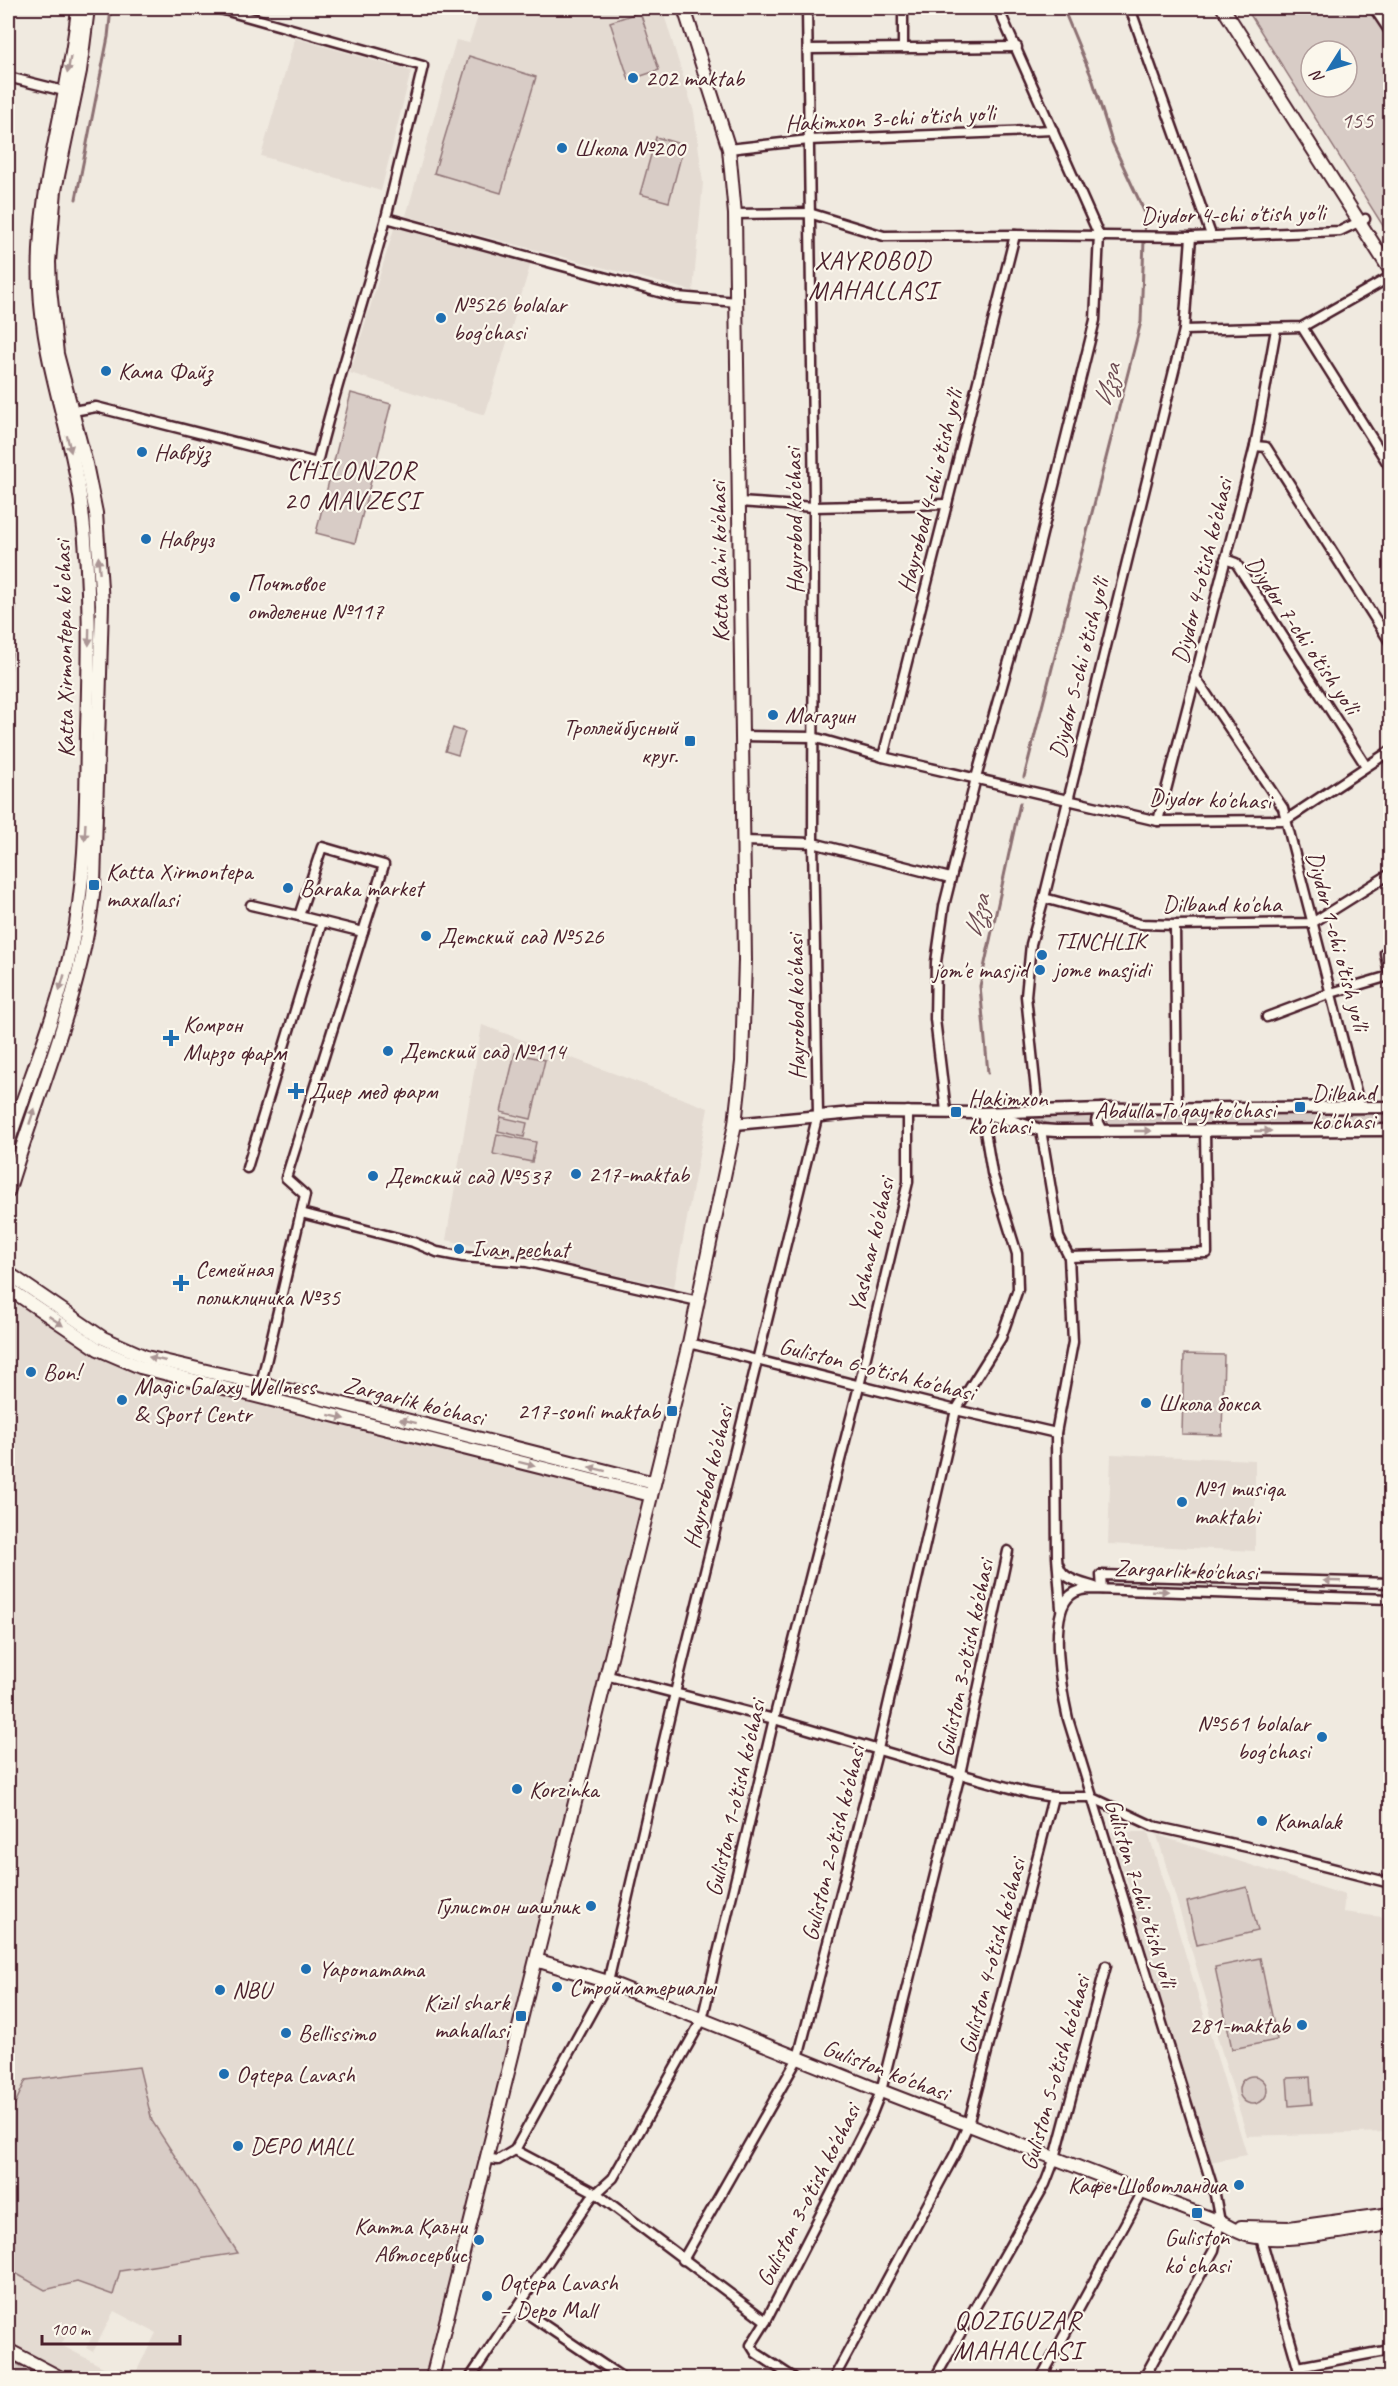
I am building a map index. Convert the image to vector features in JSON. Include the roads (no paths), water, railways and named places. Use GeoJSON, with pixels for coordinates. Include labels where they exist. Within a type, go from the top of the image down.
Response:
{"type":"FeatureCollection","features":[{"type":"Feature","properties":{"kind":"main road","name":"Katta Xirmontepa koʻchasi"},"geometry":{"type":"LineString","coordinates":[[8,1143],[71,950],[82,885],[86,828],[90,604],[79,490],[55,341],[49,262],[55,190],[70,92],[78,8]]}},
{"type":"Feature","properties":{"kind":"main road","name":"Katta Xirmontepa koʻchasi"},"geometry":{"type":"LineString","coordinates":[[70,92],[88,8]]}},
{"type":"Feature","properties":{"kind":"main road","name":"Katta Qa'ni ko'chasi"},"geometry":{"type":"LineString","coordinates":[[432,2379],[689,1343],[735,1124],[741,1081],[743,841],[735,214],[729,149],[684,8]]}},
{"type":"Feature","properties":{"kind":"main road"},"geometry":{"type":"LineString","coordinates":[[1223,8],[1362,220],[1390,257]]}},
{"type":"Feature","properties":{"kind":"main road"},"geometry":{"type":"LineString","coordinates":[[1233,8],[1390,270]]}},
{"type":"Feature","properties":{"kind":"main road","name":"Katta Xirmontepa koʻchasi"},"geometry":{"type":"LineString","coordinates":[[8,1192],[73,992],[92,913],[102,604],[96,513],[86,464],[66,412]]}},
{"type":"Feature","properties":{"kind":"main road","name":"Zargarlik ko'chasi"},"geometry":{"type":"LineString","coordinates":[[8,1273],[103,1338],[146,1357],[261,1384],[652,1489]]}},
{"type":"Feature","properties":{"kind":"main road","name":"Zargarlik ko'chasi"},"geometry":{"type":"LineString","coordinates":[[8,1288],[109,1355],[140,1367],[258,1397],[652,1489]]}},
{"type":"Feature","properties":{"kind":"main road","name":"Guliston ko'chasi"},"geometry":{"type":"LineString","coordinates":[[536,1960],[608,1982],[881,2091],[1220,2222],[1245,2228],[1271,2229],[1390,2214]]}},
{"type":"Feature","properties":{"kind":"main road","name":"Guliston ko'chasi"},"geometry":{"type":"LineString","coordinates":[[1220,2222],[1241,2234],[1261,2238],[1289,2237],[1390,2224]]}},
{"type":"Feature","properties":{"kind":"main road"},"geometry":{"type":"LineString","coordinates":[[8,2350],[61,2379]]}},
{"type":"Feature","properties":{"kind":"street"},"geometry":{"type":"LineString","coordinates":[[66,412],[96,407],[317,463],[330,408],[375,262],[423,66],[217,8]]}},
{"type":"Feature","properties":{"kind":"street","name":"Hayrobod ko'chasi"},"geometry":{"type":"LineString","coordinates":[[515,2150],[608,1982],[675,1693],[818,1114],[813,843],[814,507],[807,8]]}},
{"type":"Feature","properties":{"kind":"street"},"geometry":{"type":"LineString","coordinates":[[903,8],[903,48]]}},
{"type":"Feature","properties":{"kind":"street"},"geometry":{"type":"LineString","coordinates":[[946,1111],[935,1019],[939,933],[950,878],[1022,615],[1095,320],[1099,235],[998,8]]}},
{"type":"Feature","properties":{"kind":"street"},"geometry":{"type":"LineString","coordinates":[[1130,8],[1211,235]]}},
{"type":"Feature","properties":{"kind":"street"},"geometry":{"type":"LineString","coordinates":[[1374,8],[1390,32]]}},
{"type":"Feature","properties":{"kind":"street"},"geometry":{"type":"LineString","coordinates":[[808,49],[1017,47]]}},
{"type":"Feature","properties":{"kind":"street"},"geometry":{"type":"LineString","coordinates":[[8,77],[70,92]]}},
{"type":"Feature","properties":{"kind":"street","name":"Hakimxon 3-chi o'tish yo'li"},"geometry":{"type":"LineString","coordinates":[[729,149],[809,140],[1053,130]]}},
{"type":"Feature","properties":{"kind":"street","name":"Diydor 4-chi o'tish yo'li"},"geometry":{"type":"LineString","coordinates":[[735,214],[809,213],[884,236],[1191,237],[1340,231],[1362,220]]}},
{"type":"Feature","properties":{"kind":"street"},"geometry":{"type":"LineString","coordinates":[[386,218],[677,297],[737,302]]}},
{"type":"Feature","properties":{"kind":"street","name":"Hayrobod 4-chi o'tish yo'li"},"geometry":{"type":"LineString","coordinates":[[884,757],[1015,235]]}},
{"type":"Feature","properties":{"kind":"street","name":"Diydor 5-chi o'tish yo'li"},"geometry":{"type":"LineString","coordinates":[[1038,1110],[1026,996],[1031,944],[1184,330],[1191,237]]}},
{"type":"Feature","properties":{"kind":"street"},"geometry":{"type":"LineString","coordinates":[[1184,330],[1302,327],[1390,277]]}},
{"type":"Feature","properties":{"kind":"street"},"geometry":{"type":"LineString","coordinates":[[1302,327],[1390,467]]}},
{"type":"Feature","properties":{"kind":"street","name":"Diydor 4-o'tish ko'chasi"},"geometry":{"type":"LineString","coordinates":[[1158,821],[1255,446],[1276,329]]}},
{"type":"Feature","properties":{"kind":"street"},"geometry":{"type":"LineString","coordinates":[[1255,446],[1266,447],[1390,642]]}},
{"type":"Feature","properties":{"kind":"street"},"geometry":{"type":"LineString","coordinates":[[739,502],[814,507],[947,504]]}},
{"type":"Feature","properties":{"kind":"street","name":"Diydor 7-chi o'tish yo'li"},"geometry":{"type":"LineString","coordinates":[[1225,559],[1236,563],[1366,766]]}},
{"type":"Feature","properties":{"kind":"street"},"geometry":{"type":"LineString","coordinates":[[1195,677],[1283,808],[1286,820]]}},
{"type":"Feature","properties":{"kind":"street","name":"Diydor ko'chasi"},"geometry":{"type":"LineString","coordinates":[[742,736],[813,737],[884,757],[1158,821],[1286,820],[1390,750]]}},
{"type":"Feature","properties":{"kind":"street","name":"Diydor 1-chi o'tish yo'li"},"geometry":{"type":"LineString","coordinates":[[1286,820],[1360,1107]]}},
{"type":"Feature","properties":{"kind":"street"},"geometry":{"type":"LineString","coordinates":[[743,841],[813,843],[950,878]]}},
{"type":"Feature","properties":{"kind":"street"},"geometry":{"type":"LineString","coordinates":[[258,1397],[305,1195],[286,1178],[384,865],[322,847],[299,916]]}},
{"type":"Feature","properties":{"kind":"street","name":"Dilband ko'cha"},"geometry":{"type":"LineString","coordinates":[[1044,898],[1140,924],[1312,922],[1390,874]]}},
{"type":"Feature","properties":{"kind":"street"},"geometry":{"type":"LineString","coordinates":[[251,905],[363,932]]}},
{"type":"Feature","properties":{"kind":"street"},"geometry":{"type":"LineString","coordinates":[[247,1168],[322,922]]}},
{"type":"Feature","properties":{"kind":"street"},"geometry":{"type":"LineString","coordinates":[[1174,925],[1177,1108]]}},
{"type":"Feature","properties":{"kind":"street"},"geometry":{"type":"LineString","coordinates":[[1267,1017],[1331,993],[1390,978],[1385,953],[1390,950]]}},
{"type":"Feature","properties":{"kind":"street","name":"Abdulla To'qay ko'chasi"},"geometry":{"type":"LineString","coordinates":[[735,1124],[818,1114],[908,1111],[982,1113],[1102,1108],[1390,1107]]}},
{"type":"Feature","properties":{"kind":"street"},"geometry":{"type":"LineString","coordinates":[[1102,1108],[1097,1120],[1102,1131]]}},
{"type":"Feature","properties":{"kind":"street","name":"Yashnar ko'chasi"},"geometry":{"type":"LineString","coordinates":[[859,1386],[908,1182],[908,1111]]}},
{"type":"Feature","properties":{"kind":"street","name":"Abdulla To'qay ko'chasi"},"geometry":{"type":"LineString","coordinates":[[982,1113],[1041,1130],[1390,1130]]}},
{"type":"Feature","properties":{"kind":"street","name":"Guliston 2-o'tish ko'chasi"},"geometry":{"type":"LineString","coordinates":[[683,2260],[798,2058],[878,1749],[956,1410],[1001,1338],[1018,1289],[1017,1254],[992,1173],[982,1113]]}},
{"type":"Feature","properties":{"kind":"street","name":"Guliston 7-chi o'tish yo'li"},"geometry":{"type":"LineString","coordinates":[[1041,1130],[1059,1238],[1069,1257],[1073,1342],[1056,1433],[1057,1557],[1061,1611],[1058,1645],[1060,1675],[1068,1719],[1211,2184],[1220,2222],[1214,2250],[1144,2379]]}},
{"type":"Feature","properties":{"kind":"street"},"geometry":{"type":"LineString","coordinates":[[1069,1257],[1207,1253],[1205,1131]]}},
{"type":"Feature","properties":{"kind":"street"},"geometry":{"type":"LineString","coordinates":[[301,1213],[413,1242],[436,1252],[463,1257],[527,1262],[698,1301]]}},
{"type":"Feature","properties":{"kind":"street","name":"Guliston 6-o'tish ko'chasi"},"geometry":{"type":"LineString","coordinates":[[689,1343],[1056,1433]]}},
{"type":"Feature","properties":{"kind":"street","name":"Guliston 1-o'tish ko'chasi"},"geometry":{"type":"LineString","coordinates":[[470,2379],[591,2198],[613,2178],[702,2020],[774,1719],[859,1386]]}},
{"type":"Feature","properties":{"kind":"street","name":"Guliston 3-o'tish ko'chasi"},"geometry":{"type":"LineString","coordinates":[[794,2379],[752,2349],[751,2345],[766,2321],[871,2116],[881,2091],[960,1774],[1008,1551]]}},
{"type":"Feature","properties":{"kind":"street"},"geometry":{"type":"LineString","coordinates":[[1057,1557],[1064,1574],[1102,1589]]}},
{"type":"Feature","properties":{"kind":"street","name":"Zargarlik ko'chasi"},"geometry":{"type":"LineString","coordinates":[[1390,1583],[1101,1575],[1102,1589],[1390,1599]]}},
{"type":"Feature","properties":{"kind":"street"},"geometry":{"type":"LineString","coordinates":[[1061,1611],[1066,1599],[1074,1593],[1102,1589]]}},
{"type":"Feature","properties":{"kind":"street","name":"Guliston 3-o'tish ko'chasi"},"geometry":{"type":"LineString","coordinates":[[605,1675],[774,1719],[960,1774],[1053,1797],[1091,1797]]}},
{"type":"Feature","properties":{"kind":"street","name":"Guliston 4-o'tish ko'chasi"},"geometry":{"type":"LineString","coordinates":[[834,2379],[956,2152],[968,2125],[1053,1797]]}},
{"type":"Feature","properties":{"kind":"street"},"geometry":{"type":"LineString","coordinates":[[1091,1797],[1153,1826],[1261,1850],[1390,1883]]}},
{"type":"Feature","properties":{"kind":"street","name":"Guliston 5-o'tish ko'chasi"},"geometry":{"type":"LineString","coordinates":[[935,2379],[1044,2184],[1055,2158],[1106,1966]]}},
{"type":"Feature","properties":{"kind":"street"},"geometry":{"type":"LineString","coordinates":[[485,2158],[498,2160],[515,2150],[596,2193],[766,2321]]}},
{"type":"Feature","properties":{"kind":"street"},"geometry":{"type":"LineString","coordinates":[[1041,2379],[1142,2193]]}},
{"type":"Feature","properties":{"kind":"street"},"geometry":{"type":"LineString","coordinates":[[1261,2238],[1301,2379]]}},
{"type":"Feature","properties":{"kind":"street"},"geometry":{"type":"LineString","coordinates":[[519,2308],[623,2379]]}},
{"type":"Feature","properties":{"kind":"street"},"geometry":{"type":"LineString","coordinates":[[1298,2367],[1390,2350]]}},
{"type":"Feature","properties":{"kind":"waterway"},"geometry":{"type":"LineString","coordinates":[[76,199],[108,37],[111,8]]}},
{"type":"Feature","properties":{"kind":"waterway","name":"Изза"},"geometry":{"type":"LineString","coordinates":[[1024,777],[1141,322],[1145,213],[1112,142],[1092,78],[1063,8]]}},
{"type":"Feature","properties":{"kind":"waterway","name":"Изза"},"geometry":{"type":"LineString","coordinates":[[988,1073],[980,986],[1020,803]]}},
{"type":"Feature","properties":{"kind":"place","name":"202 maktab"},"geometry":{"type":"Point","coordinates":[633,78]}},
{"type":"Feature","properties":{"kind":"place","name":"Школа №200"},"geometry":{"type":"Point","coordinates":[562,148]}},
{"type":"Feature","properties":{"kind":"place","name":"№526 bolalar bog'chasi"},"geometry":{"type":"Point","coordinates":[441,318]}},
{"type":"Feature","properties":{"kind":"place","name":"Кама Файз"},"geometry":{"type":"Point","coordinates":[106,371]}},
{"type":"Feature","properties":{"kind":"place","name":"Наврўз"},"geometry":{"type":"Point","coordinates":[142,452]}},
{"type":"Feature","properties":{"kind":"place","name":"Навруз"},"geometry":{"type":"Point","coordinates":[146,539]}},
{"type":"Feature","properties":{"kind":"place","name":"Почтовое отделение №117"},"geometry":{"type":"Point","coordinates":[235,597]}},
{"type":"Feature","properties":{"kind":"place","name":"Магазин"},"geometry":{"type":"Point","coordinates":[773,715]}},
{"type":"Feature","properties":{"kind":"place","name":"Троллейбусный круг."},"geometry":{"type":"Point","coordinates":[690,741]}},
{"type":"Feature","properties":{"kind":"place","name":"Katta Xirmontepa maxallasi"},"geometry":{"type":"Point","coordinates":[94,885]}},
{"type":"Feature","properties":{"kind":"place","name":"Baraka market"},"geometry":{"type":"Point","coordinates":[288,888]}},
{"type":"Feature","properties":{"kind":"place","name":"Детский сад №526"},"geometry":{"type":"Point","coordinates":[426,936]}},
{"type":"Feature","properties":{"kind":"place","name":"TINCHLIK jome masjidi"},"geometry":{"type":"Point","coordinates":[1042,955]}},
{"type":"Feature","properties":{"kind":"place","name":"jom'e masjid"},"geometry":{"type":"Point","coordinates":[1040,970]}},
{"type":"Feature","properties":{"kind":"place","name":"Комрон Мирзо фарм"},"geometry":{"type":"Point","coordinates":[171,1038]}},
{"type":"Feature","properties":{"kind":"place","name":"Детский сад №114"},"geometry":{"type":"Point","coordinates":[388,1051]}},
{"type":"Feature","properties":{"kind":"place","name":"Диер мед фарм"},"geometry":{"type":"Point","coordinates":[296,1091]}},
{"type":"Feature","properties":{"kind":"place","name":"Dilband ko'chasi"},"geometry":{"type":"Point","coordinates":[1300,1107]}},
{"type":"Feature","properties":{"kind":"place","name":"Hakimxon ko'chasi"},"geometry":{"type":"Point","coordinates":[956,1112]}},
{"type":"Feature","properties":{"kind":"place","name":"217-maktab"},"geometry":{"type":"Point","coordinates":[576,1174]}},
{"type":"Feature","properties":{"kind":"place","name":"Детский сад №537"},"geometry":{"type":"Point","coordinates":[373,1176]}},
{"type":"Feature","properties":{"kind":"place","name":"Ivan pechat"},"geometry":{"type":"Point","coordinates":[459,1249]}},
{"type":"Feature","properties":{"kind":"place","name":"Семейная поликлиника №35"},"geometry":{"type":"Point","coordinates":[181,1283]}},
{"type":"Feature","properties":{"kind":"place","name":"Bon!"},"geometry":{"type":"Point","coordinates":[31,1372]}},
{"type":"Feature","properties":{"kind":"place","name":"Magic Galaxy Wellness & Sport Centr"},"geometry":{"type":"Point","coordinates":[122,1400]}},
{"type":"Feature","properties":{"kind":"place","name":"Школа бокса"},"geometry":{"type":"Point","coordinates":[1146,1403]}},
{"type":"Feature","properties":{"kind":"place","name":"217-sonli maktab"},"geometry":{"type":"Point","coordinates":[672,1411]}},
{"type":"Feature","properties":{"kind":"place","name":"№1 musiqa maktabi"},"geometry":{"type":"Point","coordinates":[1182,1502]}},
{"type":"Feature","properties":{"kind":"place","name":"№561 bolalar bog'chasi"},"geometry":{"type":"Point","coordinates":[1322,1737]}},
{"type":"Feature","properties":{"kind":"place","name":"Korzinka"},"geometry":{"type":"Point","coordinates":[517,1789]}},
{"type":"Feature","properties":{"kind":"place","name":"Kamalak"},"geometry":{"type":"Point","coordinates":[1262,1821]}},
{"type":"Feature","properties":{"kind":"place","name":"Гулистон шашлик"},"geometry":{"type":"Point","coordinates":[591,1906]}},
{"type":"Feature","properties":{"kind":"place","name":"Yaponamama"},"geometry":{"type":"Point","coordinates":[306,1969]}},
{"type":"Feature","properties":{"kind":"place","name":"Стройматериалы"},"geometry":{"type":"Point","coordinates":[557,1987]}},
{"type":"Feature","properties":{"kind":"place","name":"NBU"},"geometry":{"type":"Point","coordinates":[220,1990]}},
{"type":"Feature","properties":{"kind":"place","name":"Kizil shark mahallasi"},"geometry":{"type":"Point","coordinates":[521,2016]}},
{"type":"Feature","properties":{"kind":"place","name":"281-maktab"},"geometry":{"type":"Point","coordinates":[1302,2025]}},
{"type":"Feature","properties":{"kind":"place","name":"Bellissimo"},"geometry":{"type":"Point","coordinates":[286,2033]}},
{"type":"Feature","properties":{"kind":"place","name":"Oqtepa Lavash"},"geometry":{"type":"Point","coordinates":[224,2074]}},
{"type":"Feature","properties":{"kind":"place","name":"DEPO MALL"},"geometry":{"type":"Point","coordinates":[238,2146]}},
{"type":"Feature","properties":{"kind":"place","name":"Кафе Шовотландиа"},"geometry":{"type":"Point","coordinates":[1239,2185]}},
{"type":"Feature","properties":{"kind":"place","name":"Guliston koʻchasi"},"geometry":{"type":"Point","coordinates":[1197,2213]}},
{"type":"Feature","properties":{"kind":"place","name":"Катта Қаъни Автосервис"},"geometry":{"type":"Point","coordinates":[479,2240]}},
{"type":"Feature","properties":{"kind":"place","name":"Oqtepa Lavash – Depo Mall"},"geometry":{"type":"Point","coordinates":[487,2296]}},
{"type":"Feature","properties":{"kind":"district","name":"XAYROBOD MAHALLASI"},"geometry":{"type":"Point","coordinates":[873,275]}},
{"type":"Feature","properties":{"kind":"district","name":"CHILONZOR 20 MAVZESI"},"geometry":{"type":"Point","coordinates":[352,485]}},
{"type":"Feature","properties":{"kind":"district","name":"QOZIGUZAR MAHALLASI"},"geometry":{"type":"Point","coordinates":[1018,2335]}},
{"type":"Feature","properties":{"kind":"park label","name":"155"},"geometry":{"type":"Point","coordinates":[1357,120]}}]}
